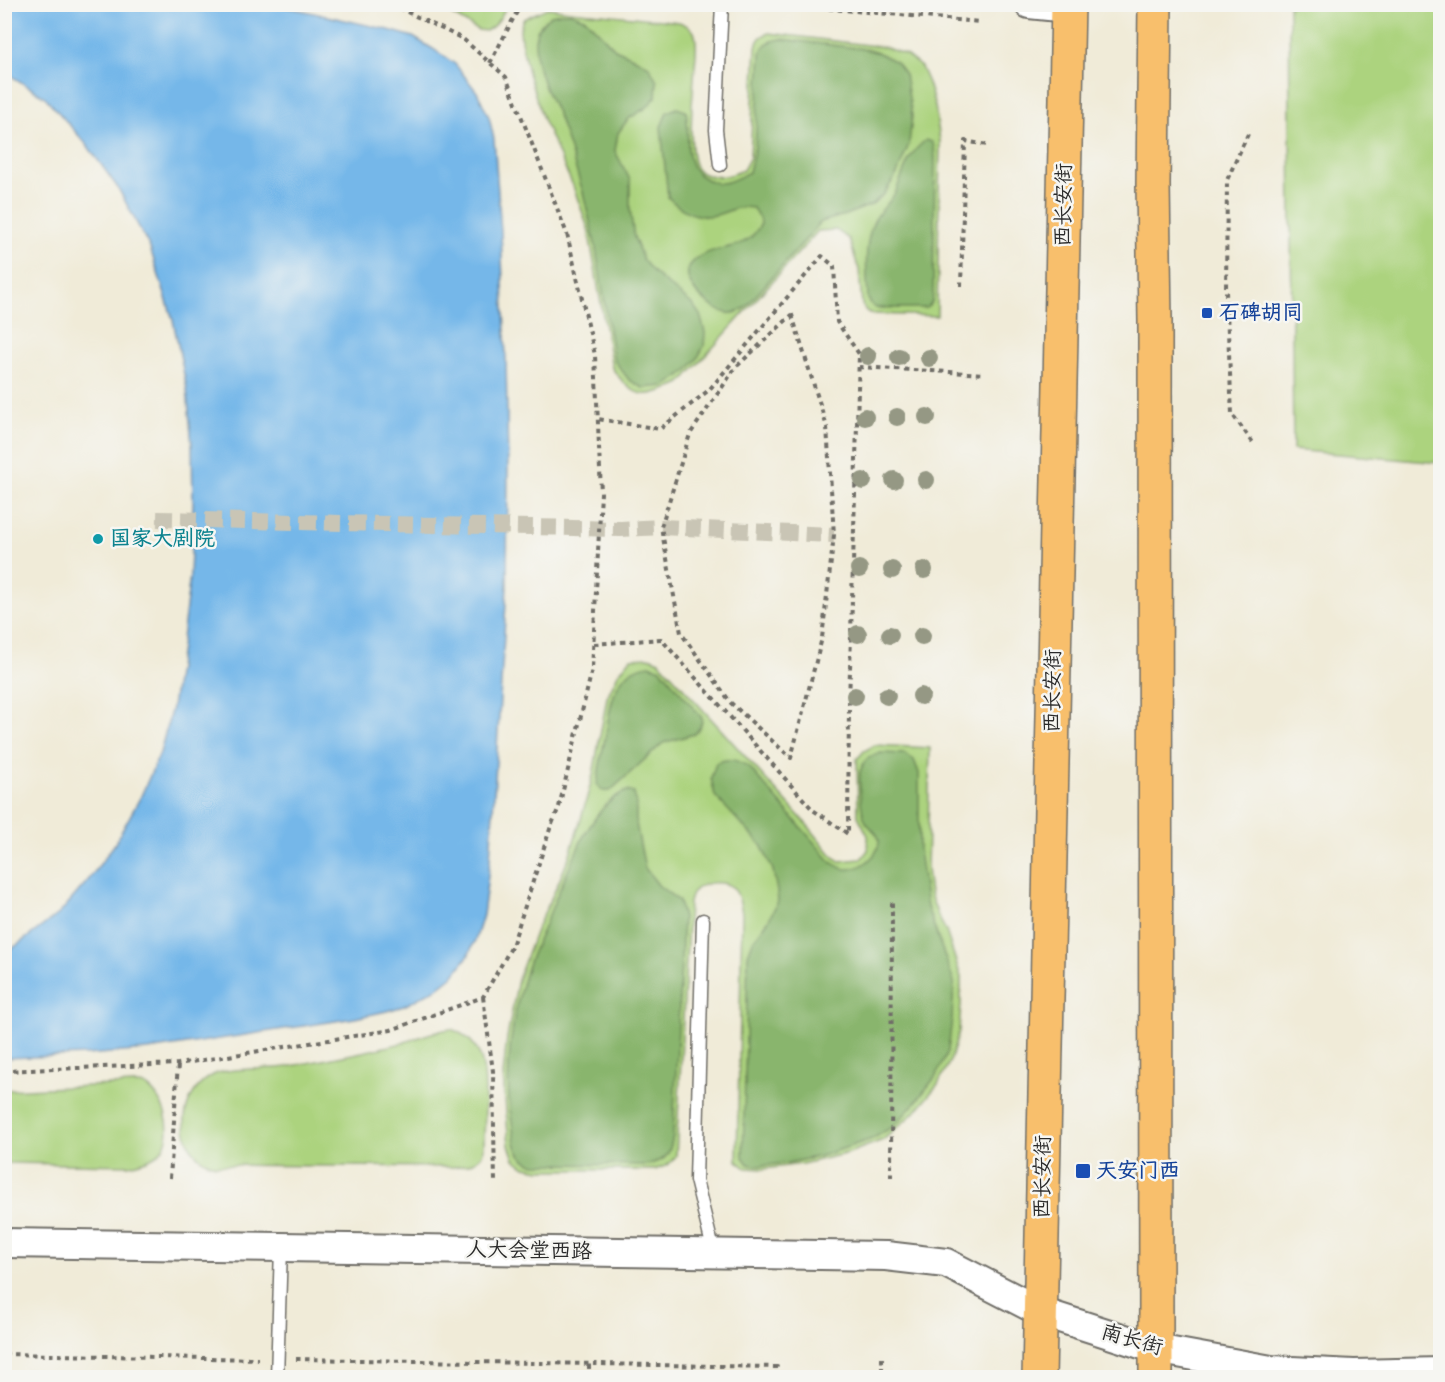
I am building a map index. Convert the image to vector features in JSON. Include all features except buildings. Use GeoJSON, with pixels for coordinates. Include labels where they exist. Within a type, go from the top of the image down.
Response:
{"type":"FeatureCollection","features":[{"type":"Feature","properties":{"kind":"highway"},"geometry":{"type":"LineString","coordinates":[[1155,4],[1153,184],[1156,1363]]}},
{"type":"Feature","properties":{"kind":"highway","name":"西长安街"},"geometry":{"type":"LineString","coordinates":[[1039,1377],[1068,6]]}},
{"type":"Feature","properties":{"kind":"street"},"geometry":{"type":"LineString","coordinates":[[1029,4],[1068,6]]}},
{"type":"Feature","properties":{"kind":"street","name":"人大会堂西路"},"geometry":{"type":"LineString","coordinates":[[4,1243],[886,1256],[946,1263],[1041,1312]]}},
{"type":"Feature","properties":{"kind":"street","name":"南长街"},"geometry":{"type":"LineString","coordinates":[[1041,1312],[1156,1363],[1354,1374],[1440,1372]]}},
{"type":"Feature","properties":{"kind":"lane"},"geometry":{"type":"LineString","coordinates":[[720,165],[716,130],[722,4]]}},
{"type":"Feature","properties":{"kind":"lane"},"geometry":{"type":"LineString","coordinates":[[702,920],[696,1180],[715,1254]]}},
{"type":"Feature","properties":{"kind":"lane"},"geometry":{"type":"LineString","coordinates":[[277,1377],[281,1247]]}},
{"type":"Feature","properties":{"kind":"path"},"geometry":{"type":"LineString","coordinates":[[380,4],[401,9],[463,39],[506,77],[567,234],[595,355],[601,493],[592,670],[559,807],[512,946],[483,997],[494,1071],[495,1183]]}},
{"type":"Feature","properties":{"kind":"path"},"geometry":{"type":"LineString","coordinates":[[490,63],[520,4]]}},
{"type":"Feature","properties":{"kind":"path"},"geometry":{"type":"LineString","coordinates":[[775,4],[980,22]]}},
{"type":"Feature","properties":{"kind":"path"},"geometry":{"type":"LineString","coordinates":[[1248,134],[1227,180],[1226,292],[1232,414],[1254,444]]}},
{"type":"Feature","properties":{"kind":"path"},"geometry":{"type":"LineString","coordinates":[[961,286],[965,141],[987,145]]}},
{"type":"Feature","properties":{"kind":"path"},"geometry":{"type":"LineString","coordinates":[[594,644],[661,639],[813,810],[848,834],[849,704],[859,354],[837,322],[834,266],[822,256],[709,390],[660,429],[598,419]]}},
{"type":"Feature","properties":{"kind":"path"},"geometry":{"type":"LineString","coordinates":[[792,315],[827,427],[834,535],[822,638],[791,758],[731,704],[681,633],[661,527],[690,434],[736,367],[792,315]]}},
{"type":"Feature","properties":{"kind":"path"},"geometry":{"type":"LineString","coordinates":[[859,367],[984,374]]}},
{"type":"Feature","properties":{"kind":"path"},"geometry":{"type":"LineString","coordinates":[[891,1177],[892,900]]}},
{"type":"Feature","properties":{"kind":"path"},"geometry":{"type":"LineString","coordinates":[[4,1071],[178,1064],[391,1030],[483,997]]}},
{"type":"Feature","properties":{"kind":"path"},"geometry":{"type":"LineString","coordinates":[[170,1179],[178,1064]]}},
{"type":"Feature","properties":{"kind":"path"},"geometry":{"type":"LineString","coordinates":[[4,1354],[777,1367],[776,1377]]}},
{"type":"Feature","properties":{"kind":"path"},"geometry":{"type":"LineString","coordinates":[[882,1358],[882,1377]]}},
{"type":"Feature","properties":{"kind":"path"},"geometry":{"type":"LineString","coordinates":[[589,1364],[589,1377]]}},
{"type":"Feature","properties":{"kind":"green space"},"geometry":{"type":"Polygon","coordinates":[[[432,5],[505,5],[498,20],[486,31],[478,30],[432,5]]]}},
{"type":"Feature","properties":{"kind":"green space"},"geometry":{"type":"Polygon","coordinates":[[[1289,5],[1440,5],[1440,463],[1293,450],[1289,5]]]}},
{"type":"Feature","properties":{"kind":"green space"},"geometry":{"type":"Polygon","coordinates":[[[547,8],[679,22],[691,29],[694,32],[696,44],[691,121],[692,152],[699,171],[717,177],[743,170],[750,157],[756,47],[762,36],[769,33],[884,47],[906,55],[921,67],[928,83],[935,106],[940,141],[937,316],[872,314],[866,311],[862,305],[859,270],[849,239],[836,230],[818,231],[681,383],[650,394],[642,394],[628,387],[612,368],[588,228],[573,186],[543,119],[528,73],[521,41],[520,29],[523,19],[547,8]]]}},
{"type":"Feature","properties":{"kind":"green space"},"geometry":{"type":"Polygon","coordinates":[[[571,13],[586,19],[615,49],[649,66],[657,81],[656,97],[646,108],[628,119],[618,133],[615,151],[630,180],[630,209],[634,237],[643,260],[654,273],[693,305],[700,315],[705,332],[704,346],[697,359],[687,371],[665,386],[643,388],[629,380],[614,360],[595,244],[583,192],[558,115],[545,88],[536,59],[537,30],[551,15],[571,13]]]}},
{"type":"Feature","properties":{"kind":"green space"},"geometry":{"type":"Polygon","coordinates":[[[781,39],[865,49],[896,62],[905,74],[912,116],[909,144],[897,174],[884,194],[871,205],[821,222],[745,308],[735,313],[728,313],[713,307],[698,294],[688,279],[688,271],[691,264],[704,254],[750,238],[761,224],[759,218],[753,208],[747,207],[716,215],[695,215],[673,202],[668,197],[661,127],[667,112],[677,108],[686,111],[690,158],[698,174],[706,179],[723,183],[749,172],[755,147],[761,53],[766,44],[781,39]]]}},
{"type":"Feature","properties":{"kind":"green space"},"geometry":{"type":"Polygon","coordinates":[[[926,140],[932,142],[935,158],[932,302],[927,308],[876,308],[868,299],[866,260],[868,240],[876,217],[894,195],[911,157],[926,140]]]}},
{"type":"Feature","properties":{"kind":"green space"},"geometry":{"type":"Polygon","coordinates":[[[649,657],[659,661],[839,861],[861,859],[868,850],[868,836],[858,816],[857,759],[864,751],[875,745],[930,748],[927,869],[930,894],[946,931],[961,977],[959,1031],[951,1059],[938,1084],[916,1111],[883,1140],[849,1153],[802,1164],[763,1169],[746,1168],[737,1161],[742,914],[739,900],[732,887],[723,883],[713,883],[695,890],[689,903],[676,1156],[668,1165],[655,1170],[540,1170],[525,1167],[514,1159],[509,1145],[503,1075],[518,979],[536,930],[569,857],[581,819],[593,775],[607,697],[618,674],[631,658],[649,657]]]}},
{"type":"Feature","properties":{"kind":"green space"},"geometry":{"type":"Polygon","coordinates":[[[650,665],[661,669],[702,718],[701,725],[694,734],[663,743],[610,791],[603,791],[597,785],[612,700],[621,681],[628,673],[650,665]]]}},
{"type":"Feature","properties":{"kind":"green space"},"geometry":{"type":"Polygon","coordinates":[[[881,753],[905,754],[914,760],[919,773],[919,850],[927,907],[954,982],[948,1051],[936,1076],[915,1103],[894,1126],[872,1139],[821,1156],[787,1163],[758,1166],[748,1164],[743,1157],[748,955],[753,941],[768,921],[778,901],[773,870],[761,845],[715,796],[711,778],[716,763],[721,761],[733,760],[749,767],[830,861],[841,868],[851,869],[867,862],[878,848],[877,836],[864,816],[860,779],[865,761],[881,753]]]}},
{"type":"Feature","properties":{"kind":"green space"},"geometry":{"type":"Polygon","coordinates":[[[627,791],[634,793],[636,823],[645,868],[659,886],[679,901],[683,918],[672,1143],[666,1157],[646,1165],[533,1164],[518,1152],[516,1147],[509,1103],[510,1044],[517,1005],[532,954],[583,837],[607,804],[627,791]]]}},
{"type":"Feature","properties":{"kind":"green space"},"geometry":{"type":"Polygon","coordinates":[[[451,1029],[471,1041],[481,1058],[483,1068],[484,1149],[482,1155],[469,1164],[455,1167],[215,1165],[197,1156],[191,1148],[185,1129],[186,1110],[199,1086],[219,1072],[286,1067],[398,1044],[430,1033],[451,1029]]]}},
{"type":"Feature","properties":{"kind":"green space"},"geometry":{"type":"Polygon","coordinates":[[[144,1085],[151,1090],[162,1104],[165,1113],[168,1132],[166,1140],[160,1152],[152,1157],[129,1165],[5,1163],[5,1090],[144,1085]]]}},
{"type":"Feature","properties":{"kind":"water"},"geometry":{"type":"Polygon","coordinates":[[[5,4],[270,4],[389,30],[413,37],[455,64],[477,92],[489,117],[494,139],[501,231],[508,468],[507,587],[490,860],[483,915],[468,956],[453,976],[439,987],[404,1006],[355,1018],[148,1050],[5,1058],[5,954],[60,913],[90,878],[114,845],[141,796],[160,753],[172,707],[181,647],[190,575],[193,503],[192,446],[187,389],[173,320],[150,248],[118,188],[87,145],[45,97],[5,72],[5,4]]]}},
{"type":"Feature","properties":{"kind":"tunnel"},"geometry":{"type":"LineString","coordinates":[[157,519],[621,529],[661,527],[834,535]]}},
{"type":"Feature","properties":{"kind":"place","name":"石碑胡同"},"geometry":{"type":"Point","coordinates":[1207,313]}},
{"type":"Feature","properties":{"kind":"place","name":"国家大剧院"},"geometry":{"type":"Point","coordinates":[98,539]}},
{"type":"Feature","properties":{"kind":"place","name":"天安门西"},"geometry":{"type":"Point","coordinates":[1083,1171]}}]}
